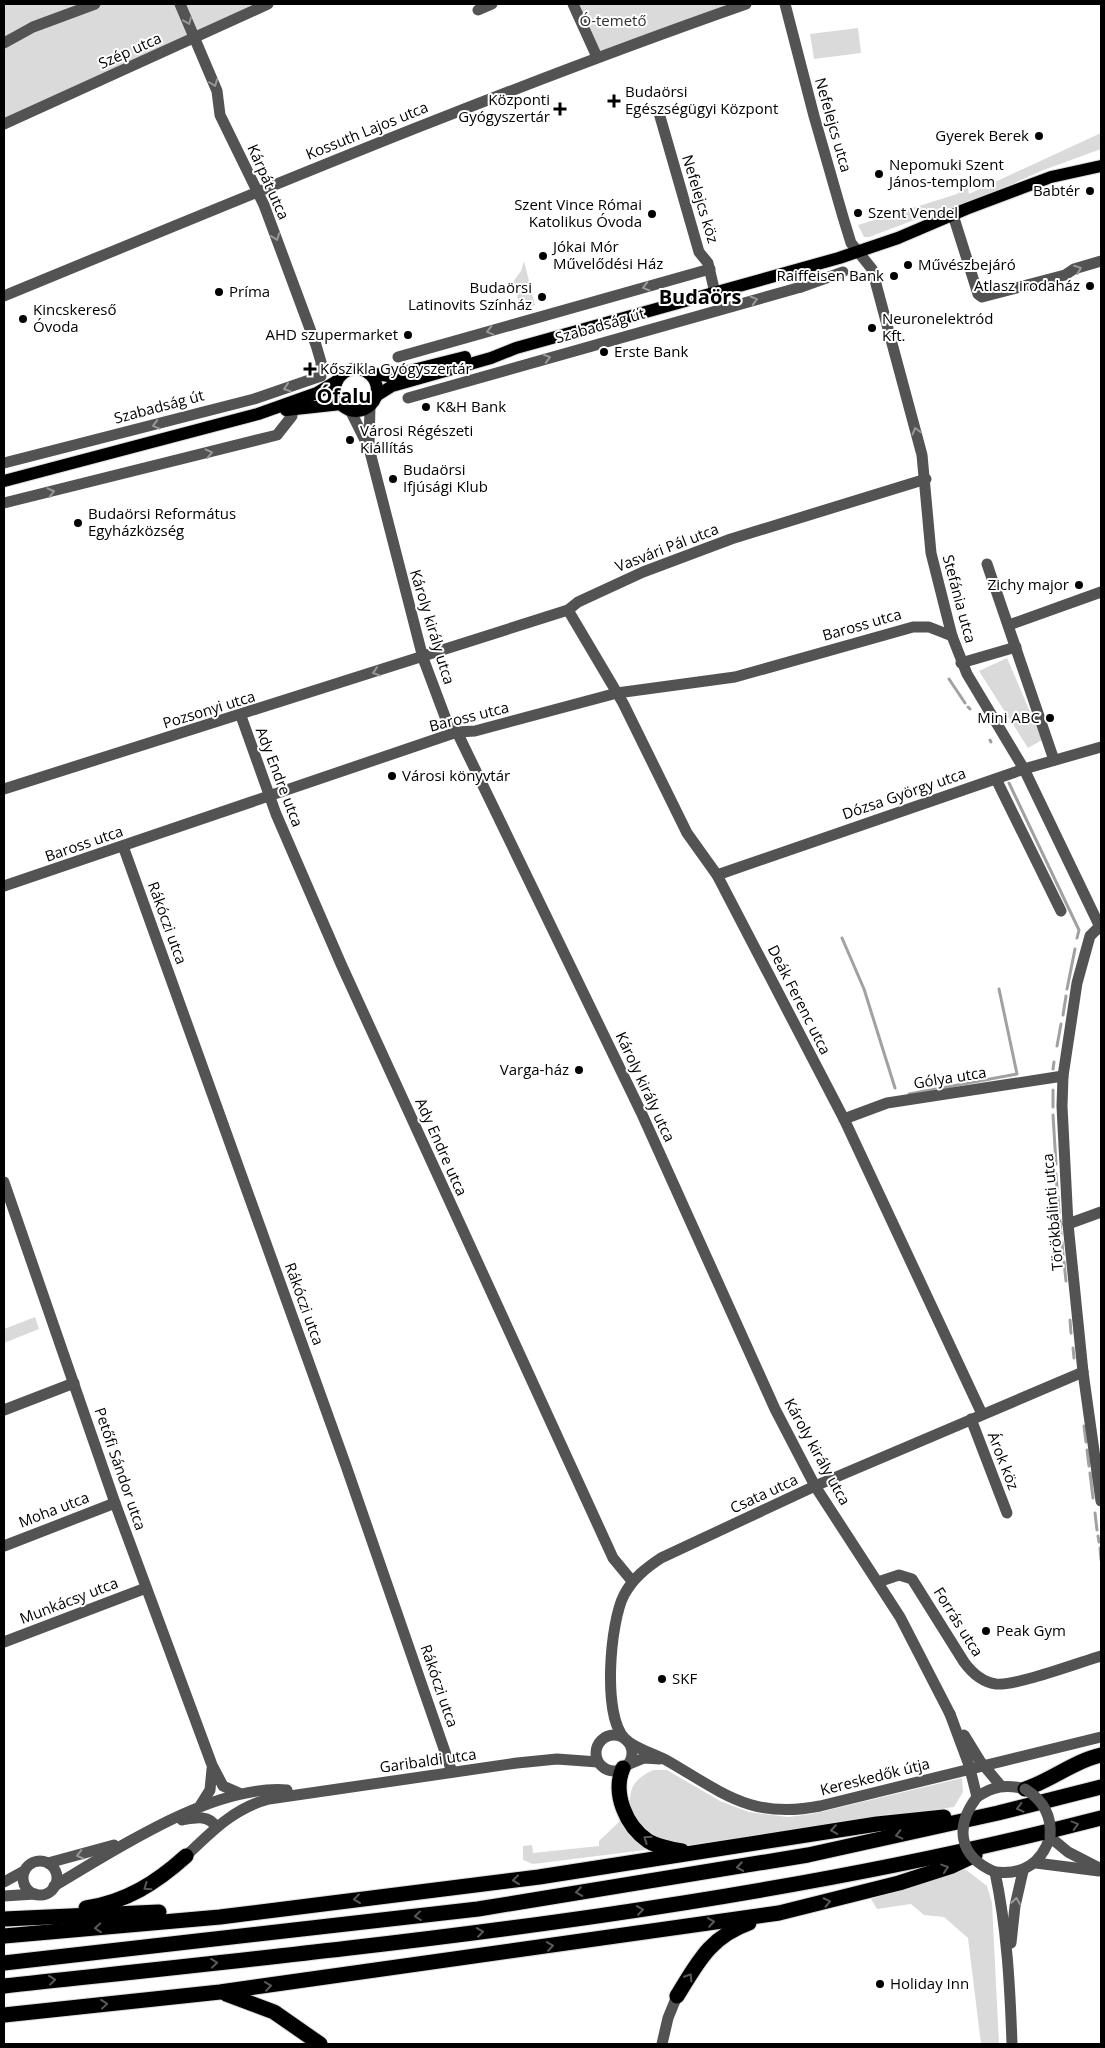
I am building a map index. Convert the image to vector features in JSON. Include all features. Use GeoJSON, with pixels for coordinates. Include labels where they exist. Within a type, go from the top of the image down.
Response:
{"type":"FeatureCollection","features":[{"type":"Feature","properties":{"kind":"highway"},"geometry":{"type":"LineString","coordinates":[[1025,1789],[1054,1778],[1078,1762],[1101,1755]]}},
{"type":"Feature","properties":{"kind":"highway"},"geometry":{"type":"LineString","coordinates":[[625,1766],[618,1783],[621,1801],[640,1834],[649,1842],[663,1848],[693,1854]]}},
{"type":"Feature","properties":{"kind":"highway"},"geometry":{"type":"LineString","coordinates":[[4,1963],[478,1909],[808,1856],[998,1813],[1101,1787]]}},
{"type":"Feature","properties":{"kind":"highway"},"geometry":{"type":"LineString","coordinates":[[4,1936],[220,1916],[530,1879],[877,1824],[998,1813]]}},
{"type":"Feature","properties":{"kind":"highway"},"geometry":{"type":"LineString","coordinates":[[4,1986],[434,1939],[804,1884],[994,1846],[1101,1818]]}},
{"type":"Feature","properties":{"kind":"highway"},"geometry":{"type":"LineString","coordinates":[[677,1996],[702,1958],[716,1941],[730,1930],[779,1913],[898,1883],[952,1866],[994,1846]]}},
{"type":"Feature","properties":{"kind":"highway"},"geometry":{"type":"LineString","coordinates":[[30,1918],[99,1906],[122,1899],[141,1891],[186,1856]]}},
{"type":"Feature","properties":{"kind":"highway"},"geometry":{"type":"LineString","coordinates":[[4,1919],[303,1905]]}},
{"type":"Feature","properties":{"kind":"highway"},"geometry":{"type":"LineString","coordinates":[[4,2015],[220,1992],[779,1913]]}},
{"type":"Feature","properties":{"kind":"highway"},"geometry":{"type":"LineString","coordinates":[[220,1992],[274,2012],[320,2044]]}},
{"type":"Feature","properties":{"kind":"main road","name":"Szabadság út"},"geometry":{"type":"LineString","coordinates":[[373,401],[392,386],[491,358],[516,348],[859,252],[1052,177],[1101,166]]}},
{"type":"Feature","properties":{"kind":"main road","name":"Szabadság út"},"geometry":{"type":"LineString","coordinates":[[368,373],[389,376],[490,351],[516,348]]}},
{"type":"Feature","properties":{"kind":"main road"},"geometry":{"type":"LineString","coordinates":[[4,481],[258,414],[317,393],[351,370],[360,369],[368,373],[375,380],[373,401],[361,410],[345,407],[258,414]]}},
{"type":"Feature","properties":{"kind":"main road"},"geometry":{"type":"LineString","coordinates":[[337,381],[335,393],[345,407]]}},
{"type":"Feature","properties":{"kind":"street"},"geometry":{"type":"LineString","coordinates":[[4,43],[33,27],[95,4]]}},
{"type":"Feature","properties":{"kind":"street","name":"Kárpát utca"},"geometry":{"type":"LineString","coordinates":[[180,4],[217,91],[220,115],[256,193],[264,205],[316,345],[321,362],[321,376]]}},
{"type":"Feature","properties":{"kind":"street","name":"Szép utca"},"geometry":{"type":"LineString","coordinates":[[4,124],[268,4]]}},
{"type":"Feature","properties":{"kind":"street"},"geometry":{"type":"LineString","coordinates":[[478,10],[492,4]]}},
{"type":"Feature","properties":{"kind":"street"},"geometry":{"type":"LineString","coordinates":[[573,4],[597,57]]}},
{"type":"Feature","properties":{"kind":"street","name":"Kossuth Lajos utca"},"geometry":{"type":"LineString","coordinates":[[4,296],[597,57],[746,4]]}},
{"type":"Feature","properties":{"kind":"street","name":"Nefelejcs utca"},"geometry":{"type":"LineString","coordinates":[[785,4],[808,95],[843,217],[851,243],[859,252]]}},
{"type":"Feature","properties":{"kind":"street","name":"Nefelejcs köz"},"geometry":{"type":"LineString","coordinates":[[659,113],[699,252],[706,259],[710,269],[715,293]]}},
{"type":"Feature","properties":{"kind":"street"},"geometry":{"type":"LineString","coordinates":[[953,215],[978,294],[982,297],[1065,275],[1074,269],[1101,261]]}},
{"type":"Feature","properties":{"kind":"street","name":"Stefánia utca"},"geometry":{"type":"LineString","coordinates":[[859,252],[872,269],[922,455],[926,478],[931,553],[952,636],[961,663],[1024,769],[1100,927]]}},
{"type":"Feature","properties":{"kind":"street","name":"Szabadság út"},"geometry":{"type":"LineString","coordinates":[[398,357],[710,269]]}},
{"type":"Feature","properties":{"kind":"street"},"geometry":{"type":"LineString","coordinates":[[796,271],[801,287]]}},
{"type":"Feature","properties":{"kind":"street","name":"Szabadság út"},"geometry":{"type":"LineString","coordinates":[[408,398],[466,380],[801,287],[844,272]]}},
{"type":"Feature","properties":{"kind":"street","name":"Szabadság út"},"geometry":{"type":"LineString","coordinates":[[4,463],[244,401],[321,376]]}},
{"type":"Feature","properties":{"kind":"street","name":"Károly király utca"},"geometry":{"type":"LineString","coordinates":[[369,448],[373,401]]}},
{"type":"Feature","properties":{"kind":"street","name":"Károly király utca"},"geometry":{"type":"LineString","coordinates":[[345,407],[369,448],[423,658],[447,722],[457,732],[641,1112],[774,1409],[815,1486],[878,1582],[920,1653],[950,1714]]}},
{"type":"Feature","properties":{"kind":"street"},"geometry":{"type":"LineString","coordinates":[[4,504],[277,435],[292,416],[291,410]]}},
{"type":"Feature","properties":{"kind":"street","name":"Vasvári Pál utca"},"geometry":{"type":"LineString","coordinates":[[423,658],[568,610],[578,602],[643,572],[731,540],[926,478]]}},
{"type":"Feature","properties":{"kind":"street"},"geometry":{"type":"LineString","coordinates":[[987,564],[1054,760]]}},
{"type":"Feature","properties":{"kind":"street"},"geometry":{"type":"LineString","coordinates":[[1009,625],[1101,592]]}},
{"type":"Feature","properties":{"kind":"street","name":"Deák Ferenc utca"},"geometry":{"type":"LineString","coordinates":[[568,610],[617,693],[687,833],[718,875],[844,1118],[977,1417]]}},
{"type":"Feature","properties":{"kind":"street","name":"Baross utca"},"geometry":{"type":"LineString","coordinates":[[4,886],[457,732],[475,731],[617,693],[736,677],[913,627],[929,627],[952,636]]}},
{"type":"Feature","properties":{"kind":"street"},"geometry":{"type":"LineString","coordinates":[[961,663],[1016,647]]}},
{"type":"Feature","properties":{"kind":"street","name":"Pozsonyi utca"},"geometry":{"type":"LineString","coordinates":[[4,789],[423,658]]}},
{"type":"Feature","properties":{"kind":"street","name":"Ady Endre utca"},"geometry":{"type":"LineString","coordinates":[[240,716],[270,796],[341,964],[477,1264],[614,1558],[632,1581]]}},
{"type":"Feature","properties":{"kind":"street","name":"Dózsa György utca"},"geometry":{"type":"LineString","coordinates":[[718,875],[1024,769],[1101,747]]}},
{"type":"Feature","properties":{"kind":"street"},"geometry":{"type":"LineString","coordinates":[[996,779],[1061,911]]}},
{"type":"Feature","properties":{"kind":"street","name":"Rákóczi utca"},"geometry":{"type":"LineString","coordinates":[[123,846],[336,1437],[452,1772]]}},
{"type":"Feature","properties":{"kind":"street","name":"Törökbálinti utca"},"geometry":{"type":"LineString","coordinates":[[1100,927],[1090,936],[1078,976],[1063,1076],[1063,1138],[1068,1224],[1083,1372],[1101,1501]]}},
{"type":"Feature","properties":{"kind":"street","name":"Gólya utca"},"geometry":{"type":"LineString","coordinates":[[844,1118],[887,1103],[1063,1076]]}},
{"type":"Feature","properties":{"kind":"street","name":"Petőfi Sándor utca"},"geometry":{"type":"LineString","coordinates":[[4,1182],[115,1503],[212,1765],[223,1786],[239,1793]]}},
{"type":"Feature","properties":{"kind":"street"},"geometry":{"type":"LineString","coordinates":[[1068,1224],[1101,1212]]}},
{"type":"Feature","properties":{"kind":"street","name":"Csata utca"},"geometry":{"type":"LineString","coordinates":[[625,1739],[619,1730],[612,1702],[611,1657],[614,1626],[618,1610],[632,1581],[644,1570],[661,1558],[815,1486],[1083,1372]]}},
{"type":"Feature","properties":{"kind":"street"},"geometry":{"type":"LineString","coordinates":[[4,1410],[74,1383]]}},
{"type":"Feature","properties":{"kind":"street","name":"Árok köz"},"geometry":{"type":"LineString","coordinates":[[977,1417],[1007,1513]]}},
{"type":"Feature","properties":{"kind":"street","name":"Moha utca"},"geometry":{"type":"LineString","coordinates":[[4,1546],[115,1503]]}},
{"type":"Feature","properties":{"kind":"street","name":"Forrás utca"},"geometry":{"type":"LineString","coordinates":[[878,1582],[899,1574],[912,1579],[964,1662],[972,1672],[986,1682],[1009,1684],[1101,1656]]}},
{"type":"Feature","properties":{"kind":"street","name":"Munkácsy utca"},"geometry":{"type":"LineString","coordinates":[[4,1642],[146,1588]]}},
{"type":"Feature","properties":{"kind":"street","name":"Csata utca"},"geometry":{"type":"LineString","coordinates":[[600,1742],[612,1702]]}},
{"type":"Feature","properties":{"kind":"street"},"geometry":{"type":"LineString","coordinates":[[950,1714],[980,1761],[1001,1786]]}},
{"type":"Feature","properties":{"kind":"street"},"geometry":{"type":"LineString","coordinates":[[950,1714],[969,1765],[977,1797]]}},
{"type":"Feature","properties":{"kind":"street"},"geometry":{"type":"LineString","coordinates":[[625,1766],[632,1754],[629,1743],[625,1739],[615,1735],[600,1742],[595,1751],[598,1762],[602,1767],[612,1771],[625,1766],[644,1758],[665,1759]]}},
{"type":"Feature","properties":{"kind":"street","name":"Kereskedők útja"},"geometry":{"type":"LineString","coordinates":[[625,1739],[665,1759],[733,1799],[760,1808],[786,1811],[820,1806],[1101,1737]]}},
{"type":"Feature","properties":{"kind":"street","name":"Garibaldi utca"},"geometry":{"type":"LineString","coordinates":[[557,1759],[600,1742]]}},
{"type":"Feature","properties":{"kind":"street","name":"Garibaldi utca"},"geometry":{"type":"LineString","coordinates":[[186,1856],[216,1827],[235,1813],[254,1803],[305,1792],[557,1759],[598,1762]]}},
{"type":"Feature","properties":{"kind":"street","name":"Petőfi Sándor utca"},"geometry":{"type":"LineString","coordinates":[[200,1806],[210,1790],[212,1765]]}},
{"type":"Feature","properties":{"kind":"street"},"geometry":{"type":"LineString","coordinates":[[1001,1786],[1025,1789],[1041,1801],[1047,1811],[1050,1821],[1050,1837],[1046,1850],[1036,1863],[1023,1871],[1009,1874],[995,1872],[976,1861],[964,1843],[963,1823],[968,1809],[977,1797],[988,1790],[1001,1786]]}},
{"type":"Feature","properties":{"kind":"street","name":"Garibaldi utca"},"geometry":{"type":"LineString","coordinates":[[54,1886],[143,1835],[200,1806],[239,1793],[285,1790],[305,1792]]}},
{"type":"Feature","properties":{"kind":"street","name":"Garibaldi utca"},"geometry":{"type":"LineString","coordinates":[[170,1822],[201,1818],[213,1822],[216,1827]]}},
{"type":"Feature","properties":{"kind":"street","name":"Garibaldi utca"},"geometry":{"type":"LineString","coordinates":[[48,1863],[104,1849],[143,1835]]}},
{"type":"Feature","properties":{"kind":"street"},"geometry":{"type":"LineString","coordinates":[[1050,1837],[1068,1852],[1101,1870]]}},
{"type":"Feature","properties":{"kind":"street"},"geometry":{"type":"LineString","coordinates":[[4,1882],[24,1871],[36,1861],[48,1863],[56,1873],[54,1886],[48,1892],[4,1896]]}},
{"type":"Feature","properties":{"kind":"street"},"geometry":{"type":"LineString","coordinates":[[1036,1863],[1101,1870]]}},
{"type":"Feature","properties":{"kind":"street"},"geometry":{"type":"LineString","coordinates":[[24,1871],[25,1885],[35,1894]]}},
{"type":"Feature","properties":{"kind":"street"},"geometry":{"type":"LineString","coordinates":[[1009,1967],[1015,1906],[1023,1871]]}},
{"type":"Feature","properties":{"kind":"street"},"geometry":{"type":"LineString","coordinates":[[995,1872],[1003,1913],[1009,1967],[1012,2044]]}},
{"type":"Feature","properties":{"kind":"street"},"geometry":{"type":"LineString","coordinates":[[662,2044],[668,2018],[677,1996]]}},
{"type":"Feature","properties":{"kind":"green space"},"geometry":{"type":"Polygon","coordinates":[[[4,4],[268,4],[4,124],[4,4]]]}},
{"type":"Feature","properties":{"kind":"green space","name":"Ó-temető"},"geometry":{"type":"Polygon","coordinates":[[[573,4],[746,4],[597,57],[573,4]]]}},
{"type":"Feature","properties":{"kind":"green space"},"geometry":{"type":"Polygon","coordinates":[[[858,28],[861,53],[814,59],[810,34],[858,28]]]}},
{"type":"Feature","properties":{"kind":"green space"},"geometry":{"type":"Polygon","coordinates":[[[1101,133],[1101,149],[1041,171],[955,210],[933,213],[869,237],[864,237],[858,225],[957,194],[967,184],[969,194],[1101,133]]]}},
{"type":"Feature","properties":{"kind":"green space"},"geometry":{"type":"Polygon","coordinates":[[[524,261],[535,305],[521,309],[513,282],[521,271],[524,261]]]}},
{"type":"Feature","properties":{"kind":"green space"},"geometry":{"type":"Polygon","coordinates":[[[1007,658],[1042,740],[1028,748],[979,671],[1007,658]]]}},
{"type":"Feature","properties":{"kind":"green space"},"geometry":{"type":"Polygon","coordinates":[[[35,1317],[39,1329],[4,1343],[4,1329],[35,1317]]]}},
{"type":"Feature","properties":{"kind":"green space"},"geometry":{"type":"Polygon","coordinates":[[[653,1770],[667,1770],[720,1801],[749,1812],[788,1817],[812,1814],[962,1778],[963,1792],[954,1807],[679,1846],[643,1832],[626,1801],[630,1800],[630,1794],[636,1782],[653,1770]]]}},
{"type":"Feature","properties":{"kind":"green space"},"geometry":{"type":"Polygon","coordinates":[[[620,1821],[647,1848],[645,1850],[533,1864],[523,1860],[523,1846],[532,1845],[533,1853],[599,1846],[599,1841],[620,1821]]]}},
{"type":"Feature","properties":{"kind":"green space"},"geometry":{"type":"Polygon","coordinates":[[[965,1869],[987,1886],[992,1903],[999,2044],[981,2044],[968,1938],[944,1917],[924,1915],[911,1904],[877,1909],[871,1899],[965,1869]]]}},
{"type":"Feature","properties":{"kind":"waterway"},"geometry":{"type":"LineString","coordinates":[[949,679],[965,703]]}},
{"type":"Feature","properties":{"kind":"waterway"},"geometry":{"type":"LineString","coordinates":[[1009,783],[1079,930],[1077,938]]}},
{"type":"Feature","properties":{"kind":"waterway"},"geometry":{"type":"LineString","coordinates":[[842,938],[864,989],[895,1088]]}},
{"type":"Feature","properties":{"kind":"waterway"},"geometry":{"type":"LineString","coordinates":[[1067,989],[1075,949]]}},
{"type":"Feature","properties":{"kind":"waterway"},"geometry":{"type":"LineString","coordinates":[[909,1094],[1017,1074],[999,989]]}},
{"type":"Feature","properties":{"kind":"waterway"},"geometry":{"type":"LineString","coordinates":[[1063,1015],[1066,996]]}},
{"type":"Feature","properties":{"kind":"waterway"},"geometry":{"type":"LineString","coordinates":[[1057,1046],[1061,1024]]}},
{"type":"Feature","properties":{"kind":"waterway"},"geometry":{"type":"LineString","coordinates":[[1053,1069],[1054,1062]]}},
{"type":"Feature","properties":{"kind":"waterway"},"geometry":{"type":"LineString","coordinates":[[1053,1090],[1053,1107]]}},
{"type":"Feature","properties":{"kind":"waterway"},"geometry":{"type":"LineString","coordinates":[[1053,1115],[1056,1164]]}},
{"type":"Feature","properties":{"kind":"waterway"},"geometry":{"type":"LineString","coordinates":[[1056,1174],[1057,1188]]}},
{"type":"Feature","properties":{"kind":"waterway"},"geometry":{"type":"LineString","coordinates":[[1058,1197],[1059,1213]]}},
{"type":"Feature","properties":{"kind":"waterway"},"geometry":{"type":"LineString","coordinates":[[1060,1220],[1061,1235]]}},
{"type":"Feature","properties":{"kind":"waterway"},"geometry":{"type":"LineString","coordinates":[[1062,1242],[1063,1255]]}},
{"type":"Feature","properties":{"kind":"waterway"},"geometry":{"type":"LineString","coordinates":[[1064,1262],[1066,1281]]}},
{"type":"Feature","properties":{"kind":"waterway"},"geometry":{"type":"LineString","coordinates":[[1070,1320],[1071,1333]]}},
{"type":"Feature","properties":{"kind":"waterway"},"geometry":{"type":"LineString","coordinates":[[1073,1348],[1074,1358]]}},
{"type":"Feature","properties":{"kind":"waterway"},"geometry":{"type":"LineString","coordinates":[[1084,1426],[1086,1442]]}},
{"type":"Feature","properties":{"kind":"waterway"},"geometry":{"type":"LineString","coordinates":[[1087,1450],[1089,1466]]}},
{"type":"Feature","properties":{"kind":"waterway"},"geometry":{"type":"LineString","coordinates":[[1090,1473],[1093,1498]]}},
{"type":"Feature","properties":{"kind":"waterway"},"geometry":{"type":"LineString","coordinates":[[1095,1513],[1097,1530]]}},
{"type":"Feature","properties":{"kind":"waterway"},"geometry":{"type":"LineString","coordinates":[[1098,1536],[1099,1542]]}},
{"type":"Feature","properties":{"kind":"waterway"},"geometry":{"type":"LineString","coordinates":[[1100,1548],[1101,1560]]}},
{"type":"Feature","properties":{"kind":"place","name":"Budaörsi Egészségügyi Központ"},"geometry":{"type":"Point","coordinates":[614,101]}},
{"type":"Feature","properties":{"kind":"place","name":"Központi Gyógyszertár"},"geometry":{"type":"Point","coordinates":[560,109]}},
{"type":"Feature","properties":{"kind":"place","name":"Gyerek Berek"},"geometry":{"type":"Point","coordinates":[1039,136]}},
{"type":"Feature","properties":{"kind":"place","name":"Nepomuki Szent János-templom"},"geometry":{"type":"Point","coordinates":[879,174]}},
{"type":"Feature","properties":{"kind":"place","name":"Babtér"},"geometry":{"type":"Point","coordinates":[1090,191]}},
{"type":"Feature","properties":{"kind":"place","name":"Szent Vendel"},"geometry":{"type":"Point","coordinates":[858,213]}},
{"type":"Feature","properties":{"kind":"place","name":"Szent Vince Római Katolikus Óvoda"},"geometry":{"type":"Point","coordinates":[652,214]}},
{"type":"Feature","properties":{"kind":"place","name":"Jókai Mór Művelődési Ház"},"geometry":{"type":"Point","coordinates":[543,256]}},
{"type":"Feature","properties":{"kind":"place","name":"Művészbejáró"},"geometry":{"type":"Point","coordinates":[908,265]}},
{"type":"Feature","properties":{"kind":"place","name":"Raiffeisen Bank"},"geometry":{"type":"Point","coordinates":[894,276]}},
{"type":"Feature","properties":{"kind":"place","name":"Atlasz irodaház"},"geometry":{"type":"Point","coordinates":[1090,286]}},
{"type":"Feature","properties":{"kind":"place","name":"Príma"},"geometry":{"type":"Point","coordinates":[219,292]}},
{"type":"Feature","properties":{"kind":"place","name":"Budaörsi Latinovits Színház"},"geometry":{"type":"Point","coordinates":[542,297]}},
{"type":"Feature","properties":{"kind":"place","name":"Kincskereső Óvoda"},"geometry":{"type":"Point","coordinates":[23,319]}},
{"type":"Feature","properties":{"kind":"place","name":"Neuronelektród Kft."},"geometry":{"type":"Point","coordinates":[872,328]}},
{"type":"Feature","properties":{"kind":"place","name":"AHD szupermarket"},"geometry":{"type":"Point","coordinates":[408,335]}},
{"type":"Feature","properties":{"kind":"place","name":"Erste Bank"},"geometry":{"type":"Point","coordinates":[604,352]}},
{"type":"Feature","properties":{"kind":"place","name":"Kőszikla Gyógyszertár"},"geometry":{"type":"Point","coordinates":[310,369]}},
{"type":"Feature","properties":{"kind":"place","name":"K&H Bank"},"geometry":{"type":"Point","coordinates":[426,407]}},
{"type":"Feature","properties":{"kind":"place","name":"Városi Régészeti Kiállítás"},"geometry":{"type":"Point","coordinates":[350,440]}},
{"type":"Feature","properties":{"kind":"place","name":"Budaörsi Ifjúsági Klub"},"geometry":{"type":"Point","coordinates":[393,479]}},
{"type":"Feature","properties":{"kind":"place","name":"Budaörsi Református Egyházközség"},"geometry":{"type":"Point","coordinates":[78,523]}},
{"type":"Feature","properties":{"kind":"place","name":"Zichy major"},"geometry":{"type":"Point","coordinates":[1079,585]}},
{"type":"Feature","properties":{"kind":"place","name":"Mini ABC"},"geometry":{"type":"Point","coordinates":[1050,718]}},
{"type":"Feature","properties":{"kind":"place","name":"Városi könyvtár"},"geometry":{"type":"Point","coordinates":[392,776]}},
{"type":"Feature","properties":{"kind":"place","name":"Varga-ház"},"geometry":{"type":"Point","coordinates":[579,1070]}},
{"type":"Feature","properties":{"kind":"place","name":"Peak Gym"},"geometry":{"type":"Point","coordinates":[986,1631]}},
{"type":"Feature","properties":{"kind":"place","name":"SKF"},"geometry":{"type":"Point","coordinates":[662,1679]}},
{"type":"Feature","properties":{"kind":"place","name":"Holiday Inn"},"geometry":{"type":"Point","coordinates":[880,1984]}},
{"type":"Feature","properties":{"kind":"district","name":"Budaörs"},"geometry":{"type":"Point","coordinates":[700,297]}},
{"type":"Feature","properties":{"kind":"district","name":"Ófalu"},"geometry":{"type":"Point","coordinates":[344,396]}}]}
